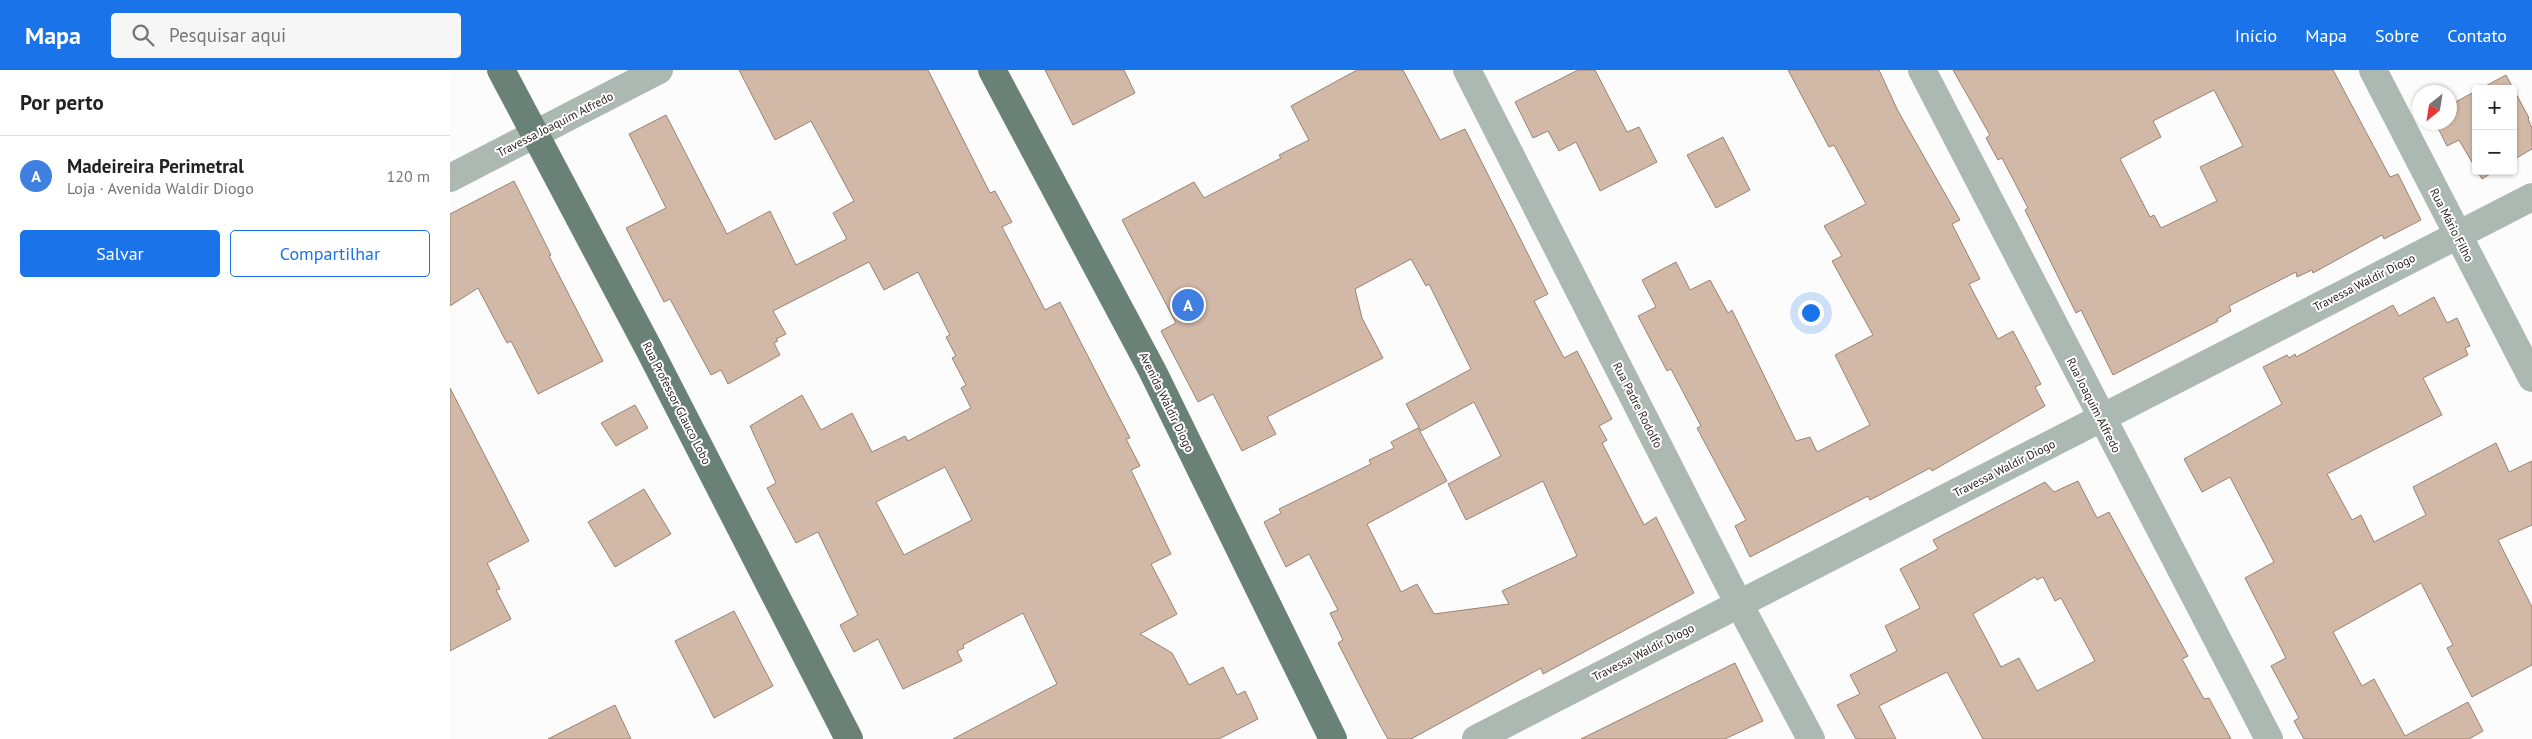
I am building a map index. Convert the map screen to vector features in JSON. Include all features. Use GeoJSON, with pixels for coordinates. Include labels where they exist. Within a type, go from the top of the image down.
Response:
{"type":"FeatureCollection","features":[{"type":"Feature","properties":{"kind":"main road","name":"Rua Professor Glauco Lobo"},"geometry":{"type":"LineString","coordinates":[[501,70],[641,334],[849,739]]}},
{"type":"Feature","properties":{"kind":"main road","name":"Avenida Waldir Diogo"},"geometry":{"type":"LineString","coordinates":[[992,70],[1152,370],[1333,739]]}},
{"type":"Feature","properties":{"kind":"street","name":"Travessa Joaquim Alfredo"},"geometry":{"type":"LineString","coordinates":[[450,178],[659,70]]}},
{"type":"Feature","properties":{"kind":"street","name":"Rua Padre Rodolfo"},"geometry":{"type":"LineString","coordinates":[[1467,70],[1739,603],[1811,739]]}},
{"type":"Feature","properties":{"kind":"street","name":"Rua Joaquim Alfredo"},"geometry":{"type":"LineString","coordinates":[[1922,70],[2101,419],[2269,739]]}},
{"type":"Feature","properties":{"kind":"street","name":"Rua Mário Filho"},"geometry":{"type":"LineString","coordinates":[[2373,70],[2532,378]]}},
{"type":"Feature","properties":{"kind":"street","name":"Travessa Waldir Diogo"},"geometry":{"type":"LineString","coordinates":[[1476,739],[2101,419],[2456,234],[2532,197]]}},
{"type":"Feature","properties":{"kind":"building"},"geometry":{"type":"Polygon","coordinates":[[[739,70],[928,70],[990,193],[995,191],[1012,222],[1002,227],[1045,310],[1060,302],[1130,438],[1126,439],[1140,466],[1131,470],[1171,554],[1151,564],[1177,614],[1140,634],[1172,653],[1189,685],[1223,667],[1237,695],[1245,691],[1258,719],[1219,739],[953,739],[1057,684],[1023,613],[963,645],[964,648],[957,651],[962,661],[903,689],[878,639],[854,652],[840,625],[858,615],[818,532],[796,543],[767,488],[776,483],[750,426],[802,395],[821,430],[852,413],[872,452],[905,436],[908,441],[971,408],[961,388],[966,385],[952,358],[956,356],[946,337],[950,335],[918,272],[884,290],[869,262],[773,311],[786,334],[776,339],[778,341],[774,343],[780,355],[728,384],[721,370],[711,375],[670,299],[664,302],[626,228],[666,208],[629,134],[666,115],[727,234],[770,211],[796,265],[847,239],[833,213],[854,201],[811,121],[775,140],[739,70]],[[945,467],[876,502],[904,555],[972,520],[945,467]]]}},
{"type":"Feature","properties":{"kind":"building"},"geometry":{"type":"Polygon","coordinates":[[[1045,70],[1124,70],[1135,93],[1073,125],[1045,70]]]}},
{"type":"Feature","properties":{"kind":"building"},"geometry":{"type":"Polygon","coordinates":[[[1357,70],[1403,70],[1440,140],[1465,129],[1548,294],[1534,301],[1564,358],[1577,351],[1612,419],[1599,426],[1607,440],[1602,443],[1644,525],[1656,517],[1694,593],[1543,674],[1541,668],[1411,739],[1388,739],[1380,725],[1338,643],[1343,640],[1330,613],[1338,610],[1309,554],[1286,567],[1264,522],[1281,513],[1279,509],[1371,464],[1369,460],[1394,448],[1391,442],[1418,428],[1447,481],[1367,524],[1401,592],[1417,584],[1434,614],[1509,604],[1502,591],[1577,556],[1543,481],[1466,520],[1448,484],[1501,456],[1474,402],[1421,431],[1406,404],[1471,369],[1429,284],[1426,286],[1411,259],[1355,289],[1362,318],[1383,358],[1267,417],[1276,434],[1242,451],[1213,394],[1198,402],[1161,331],[1176,323],[1122,220],[1194,182],[1204,198],[1281,158],[1279,155],[1309,140],[1291,106],[1357,70]]]}},
{"type":"Feature","properties":{"kind":"building"},"geometry":{"type":"Polygon","coordinates":[[[1578,70],[1595,70],[1627,132],[1639,127],[1657,162],[1600,191],[1576,142],[1559,151],[1548,131],[1533,138],[1515,102],[1578,70]]]}},
{"type":"Feature","properties":{"kind":"building"},"geometry":{"type":"Polygon","coordinates":[[[1788,70],[1879,70],[1898,111],[1960,220],[1952,224],[1980,279],[1969,284],[1998,339],[2013,331],[2041,384],[2035,387],[2045,406],[1932,471],[1930,468],[1870,500],[1868,496],[1750,557],[1735,526],[1746,520],[1697,428],[1701,426],[1671,369],[1667,371],[1638,316],[1656,307],[1642,280],[1676,262],[1690,290],[1710,280],[1728,313],[1732,310],[1796,441],[1810,437],[1817,452],[1870,425],[1835,355],[1873,335],[1832,261],[1842,256],[1824,226],[1866,204],[1834,145],[1829,147],[1788,70]]]}},
{"type":"Feature","properties":{"kind":"building"},"geometry":{"type":"Polygon","coordinates":[[[1953,70],[2333,70],[2390,177],[2398,174],[2421,220],[2384,239],[2382,235],[2313,273],[2312,270],[2297,277],[2296,272],[2229,306],[2231,311],[2217,319],[2218,321],[2113,375],[2081,310],[2076,313],[2025,210],[2028,208],[2002,158],[1998,160],[1986,138],[1990,135],[1953,70]],[[2214,90],[2153,121],[2161,137],[2120,159],[2150,217],[2154,215],[2161,228],[2217,201],[2200,167],[2243,146],[2214,90]]]}},
{"type":"Feature","properties":{"kind":"building"},"geometry":{"type":"Polygon","coordinates":[[[2506,75],[2511,85],[2487,85],[2506,75]]]}},
{"type":"Feature","properties":{"kind":"building"},"geometry":{"type":"Polygon","coordinates":[[[2472,93],[2472,162],[2459,140],[2447,146],[2439,130],[2457,130],[2457,101],[2472,93]]]}},
{"type":"Feature","properties":{"kind":"building"},"geometry":{"type":"Polygon","coordinates":[[[2517,96],[2532,128],[2532,149],[2517,158],[2517,96]]]}},
{"type":"Feature","properties":{"kind":"building"},"geometry":{"type":"Polygon","coordinates":[[[1723,137],[1750,190],[1716,208],[1687,155],[1723,137]]]}},
{"type":"Feature","properties":{"kind":"building"},"geometry":{"type":"Polygon","coordinates":[[[2480,175],[2488,175],[2482,179],[2480,175]]]}},
{"type":"Feature","properties":{"kind":"building"},"geometry":{"type":"Polygon","coordinates":[[[514,181],[551,255],[549,256],[603,361],[538,394],[511,341],[507,343],[478,288],[450,306],[450,214],[514,181]]]}},
{"type":"Feature","properties":{"kind":"building"},"geometry":{"type":"Polygon","coordinates":[[[2434,297],[2447,323],[2457,318],[2470,346],[2465,348],[2468,355],[2423,378],[2442,415],[2327,474],[2352,520],[2361,515],[2374,542],[2426,515],[2413,487],[2496,443],[2509,472],[2532,461],[2532,525],[2498,540],[2532,607],[2532,665],[2472,697],[2447,648],[2453,645],[2421,583],[2333,632],[2362,686],[2374,679],[2405,736],[2468,702],[2483,731],[2469,739],[2304,739],[2294,721],[2299,718],[2271,666],[2286,658],[2245,578],[2274,562],[2230,477],[2202,492],[2184,459],[2282,404],[2263,367],[2287,355],[2289,358],[2295,354],[2296,357],[2393,305],[2399,316],[2434,297]]]}},
{"type":"Feature","properties":{"kind":"building"},"geometry":{"type":"Polygon","coordinates":[[[450,388],[529,541],[487,563],[500,589],[496,590],[511,619],[450,651],[450,388]]]}},
{"type":"Feature","properties":{"kind":"building"},"geometry":{"type":"Polygon","coordinates":[[[635,405],[648,428],[616,446],[601,423],[635,405]]]}},
{"type":"Feature","properties":{"kind":"building"},"geometry":{"type":"Polygon","coordinates":[[[2078,481],[2097,518],[2109,512],[2188,656],[2182,659],[2204,699],[2209,698],[2231,739],[1983,739],[1947,672],[1879,706],[1896,739],[1856,739],[1837,705],[1860,694],[1850,675],[1897,651],[1885,626],[1920,608],[1900,569],[1938,549],[1933,540],[2045,482],[2054,492],[2078,481]],[[2035,577],[1973,614],[2001,667],[2019,658],[2037,691],[2095,661],[2061,598],[2055,601],[2043,577],[2037,580],[2035,577]]]}},
{"type":"Feature","properties":{"kind":"building"},"geometry":{"type":"Polygon","coordinates":[[[644,489],[671,534],[615,567],[588,522],[644,489]]]}},
{"type":"Feature","properties":{"kind":"building"},"geometry":{"type":"Polygon","coordinates":[[[734,611],[773,686],[714,718],[675,641],[734,611]]]}},
{"type":"Feature","properties":{"kind":"building"},"geometry":{"type":"Polygon","coordinates":[[[1735,663],[1763,721],[1725,739],[1581,739],[1735,663]]]}},
{"type":"Feature","properties":{"kind":"building"},"geometry":{"type":"Polygon","coordinates":[[[615,705],[631,739],[548,739],[599,713],[615,705]]]}},
{"type":"Feature","properties":{"kind":"place","name":"Madeireira Perimetral"},"geometry":{"type":"Point","coordinates":[1188,305]}}]}
